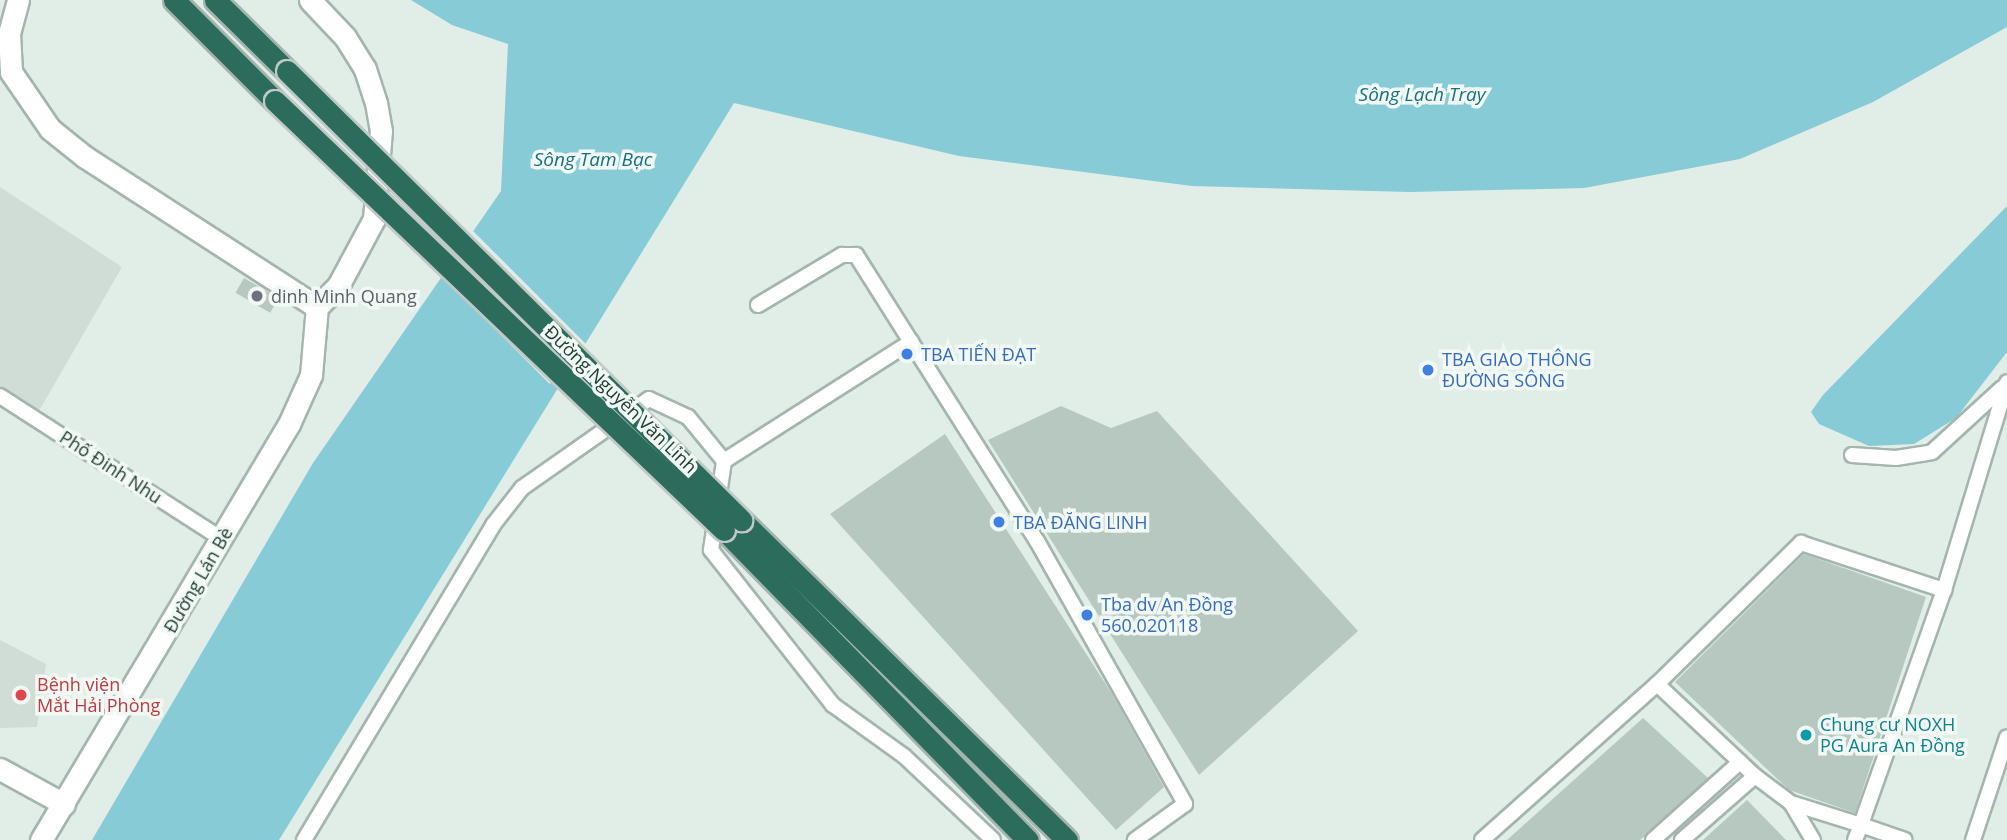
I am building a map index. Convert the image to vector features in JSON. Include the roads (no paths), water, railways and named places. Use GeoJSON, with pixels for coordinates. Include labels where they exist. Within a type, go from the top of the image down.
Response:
{"type":"FeatureCollection","features":[{"type":"Feature","properties":{"kind":"highway","name":"Đường Nguyễn Văn Linh"},"geometry":{"type":"LineString","coordinates":[[174,0],[275,100],[1067,840]]}},
{"type":"Feature","properties":{"kind":"highway","name":"Đường Nguyễn Văn Linh"},"geometry":{"type":"LineString","coordinates":[[215,0],[732,525],[1028,840]]}},
{"type":"Feature","properties":{"kind":"main road"},"geometry":{"type":"LineString","coordinates":[[18,0],[9,33],[11,72],[50,129],[85,157],[317,307],[338,286],[374,219],[380,181],[381,131],[376,103],[365,69],[345,37],[310,0]]}},
{"type":"Feature","properties":{"kind":"main road","name":"Đường Lán Bè"},"geometry":{"type":"LineString","coordinates":[[41,840],[289,424],[311,375],[317,307]]}},
{"type":"Feature","properties":{"kind":"main road"},"geometry":{"type":"LineString","coordinates":[[0,769],[64,804]]}},
{"type":"Feature","properties":{"kind":"street"},"geometry":{"type":"LineString","coordinates":[[758,305],[842,256],[856,255],[1037,541],[1185,804],[1135,840]]}},
{"type":"Feature","properties":{"kind":"street"},"geometry":{"type":"LineString","coordinates":[[724,461],[911,342]]}},
{"type":"Feature","properties":{"kind":"street"},"geometry":{"type":"LineString","coordinates":[[1852,455],[1896,458],[1932,452],[2005,384]]}},
{"type":"Feature","properties":{"kind":"street"},"geometry":{"type":"LineString","coordinates":[[1855,840],[1944,590],[2005,384]]}},
{"type":"Feature","properties":{"kind":"street","name":"Phố Đinh Nhu"},"geometry":{"type":"LineString","coordinates":[[0,397],[222,539]]}},
{"type":"Feature","properties":{"kind":"street"},"geometry":{"type":"LineString","coordinates":[[304,840],[464,571],[522,488],[649,398],[688,417],[724,461],[711,550],[833,705],[904,756],[993,840]]}},
{"type":"Feature","properties":{"kind":"street"},"geometry":{"type":"LineString","coordinates":[[1482,840],[1657,684],[1801,544],[1944,590]]}},
{"type":"Feature","properties":{"kind":"street"},"geometry":{"type":"LineString","coordinates":[[1657,684],[1755,776],[1791,803],[1905,840]]}},
{"type":"Feature","properties":{"kind":"street"},"geometry":{"type":"LineString","coordinates":[[1973,840],[2007,737]]}},
{"type":"Feature","properties":{"kind":"street"},"geometry":{"type":"LineString","coordinates":[[1653,840],[1740,762]]}},
{"type":"Feature","properties":{"kind":"street"},"geometry":{"type":"LineString","coordinates":[[1682,840],[1755,776]]}},
{"type":"Feature","properties":{"kind":"street"},"geometry":{"type":"LineString","coordinates":[[1791,803],[1812,840]]}},
{"type":"Feature","properties":{"kind":"water"},"geometry":{"type":"Polygon","coordinates":[[[411,0],[2007,0],[2007,27],[1873,102],[1740,159],[1584,188],[1410,192],[1192,186],[959,156],[734,103],[279,840],[92,840],[313,463],[501,191],[508,44],[452,25],[411,0]]]}},
{"type":"Feature","properties":{"kind":"water"},"geometry":{"type":"Polygon","coordinates":[[[2007,206],[2007,352],[1956,418],[1914,444],[1869,446],[1819,424],[1811,412],[1823,395],[2007,206]]]}},
{"type":"Feature","properties":{"kind":"place","name":"dinh Minh Quang"},"geometry":{"type":"Point","coordinates":[257,296]}},
{"type":"Feature","properties":{"kind":"place","name":"TBA TIẾN ĐẠT"},"geometry":{"type":"Point","coordinates":[907,354]}},
{"type":"Feature","properties":{"kind":"place","name":"TBA GIAO THÔNG ĐƯỜNG SÔNG"},"geometry":{"type":"Point","coordinates":[1428,370]}},
{"type":"Feature","properties":{"kind":"place","name":"TBA ĐĂNG LINH"},"geometry":{"type":"Point","coordinates":[999,522]}},
{"type":"Feature","properties":{"kind":"place","name":"Tba dv An Đồng 560.020118"},"geometry":{"type":"Point","coordinates":[1087,615]}},
{"type":"Feature","properties":{"kind":"place","name":"Bệnh viện Mắt Hải Phòng"},"geometry":{"type":"Point","coordinates":[21,695]}},
{"type":"Feature","properties":{"kind":"place","name":"Chung cư NOXH PG Aura An Đồng"},"geometry":{"type":"Point","coordinates":[1806,735]}},
{"type":"Feature","properties":{"kind":"water label","name":"Sông Lạch Tray"},"geometry":{"type":"Point","coordinates":[1422,95]}},
{"type":"Feature","properties":{"kind":"water label","name":"Sông Tam Bạc"},"geometry":{"type":"Point","coordinates":[593,160]}}]}
